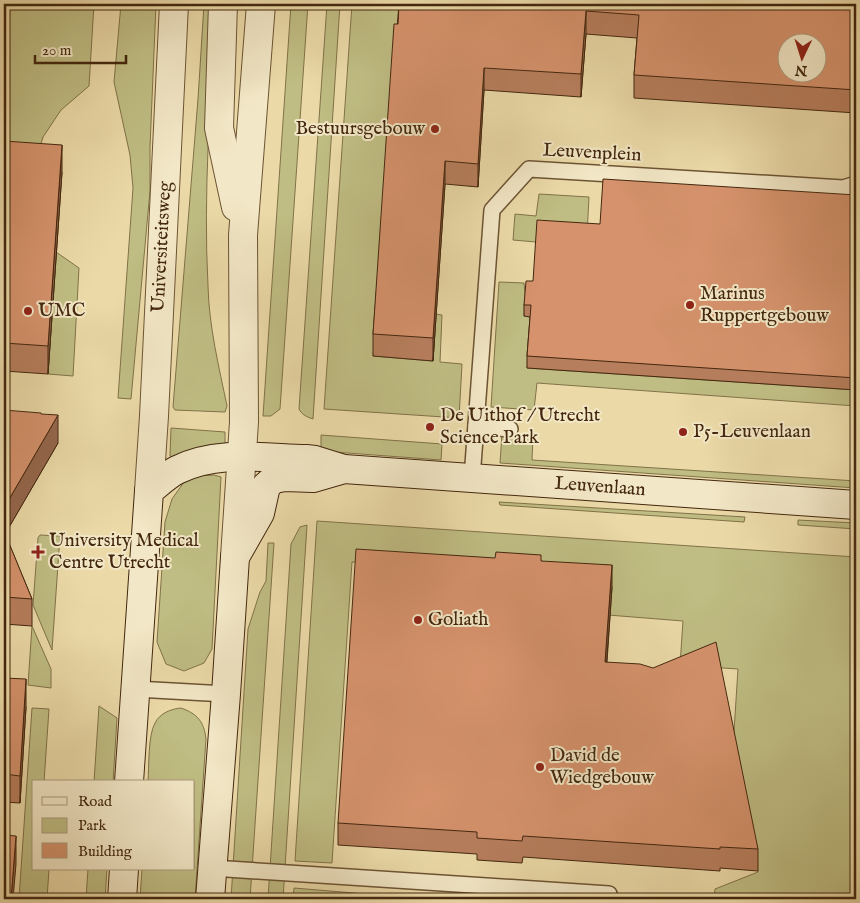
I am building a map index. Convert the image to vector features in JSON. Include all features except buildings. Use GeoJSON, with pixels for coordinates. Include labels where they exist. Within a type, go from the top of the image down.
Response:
{"type":"FeatureCollection","features":[{"type":"Feature","properties":{"kind":"main road","name":"Universiteitsweg"},"geometry":{"type":"LineString","coordinates":[[130,780],[154,406],[174,4]]}},
{"type":"Feature","properties":{"kind":"main road"},"geometry":{"type":"LineString","coordinates":[[223,4],[219,128],[243,235]]}},
{"type":"Feature","properties":{"kind":"main road"},"geometry":{"type":"LineString","coordinates":[[210,899],[244,422],[243,235],[261,4]]}},
{"type":"Feature","properties":{"kind":"main road"},"geometry":{"type":"LineString","coordinates":[[149,490],[176,470],[199,461],[242,457]]}},
{"type":"Feature","properties":{"kind":"main road","name":"Leuvenlaan"},"geometry":{"type":"LineString","coordinates":[[242,457],[315,460],[344,469],[856,505]]}},
{"type":"Feature","properties":{"kind":"main road","name":"Leuvenlaan"},"geometry":{"type":"LineString","coordinates":[[235,558],[260,513],[266,486],[274,479],[313,478],[344,469]]}},
{"type":"Feature","properties":{"kind":"main road"},"geometry":{"type":"LineString","coordinates":[[122,899],[124,870]]}},
{"type":"Feature","properties":{"kind":"lane","name":"Leuvenplein"},"geometry":{"type":"LineString","coordinates":[[472,478],[492,210],[529,169],[843,188],[856,184]]}},
{"type":"Feature","properties":{"kind":"lane"},"geometry":{"type":"LineString","coordinates":[[476,426],[510,429]]}},
{"type":"Feature","properties":{"kind":"lane"},"geometry":{"type":"LineString","coordinates":[[136,689],[226,694]]}},
{"type":"Feature","properties":{"kind":"lane"},"geometry":{"type":"LineString","coordinates":[[212,868],[609,894]]}},
{"type":"Feature","properties":{"kind":"green space"},"geometry":{"type":"Polygon","coordinates":[[[4,4],[94,4],[89,86],[61,110],[43,137],[33,170],[4,168],[4,4]]]}},
{"type":"Feature","properties":{"kind":"green space"},"geometry":{"type":"Polygon","coordinates":[[[121,4],[156,4],[150,191],[131,399],[118,398],[133,188],[130,155],[114,82],[121,4]]]}},
{"type":"Feature","properties":{"kind":"green space"},"geometry":{"type":"Polygon","coordinates":[[[204,4],[215,4],[206,216],[210,317],[227,406],[225,412],[175,410],[173,407],[204,4]]]}},
{"type":"Feature","properties":{"kind":"green space"},"geometry":{"type":"Polygon","coordinates":[[[291,4],[308,4],[280,409],[271,416],[263,416],[291,4]]]}},
{"type":"Feature","properties":{"kind":"green space"},"geometry":{"type":"Polygon","coordinates":[[[327,4],[340,4],[313,419],[305,416],[299,409],[327,4]]]}},
{"type":"Feature","properties":{"kind":"green space"},"geometry":{"type":"Polygon","coordinates":[[[352,4],[401,4],[373,356],[433,361],[436,314],[442,315],[440,362],[462,364],[459,418],[324,409],[352,4]]]}},
{"type":"Feature","properties":{"kind":"green space"},"geometry":{"type":"Polygon","coordinates":[[[539,194],[589,197],[587,235],[536,242],[513,240],[515,214],[536,216],[539,194]]]}},
{"type":"Feature","properties":{"kind":"green space"},"geometry":{"type":"Polygon","coordinates":[[[56,252],[79,268],[73,376],[48,374],[56,252]]]}},
{"type":"Feature","properties":{"kind":"green space"},"geometry":{"type":"Polygon","coordinates":[[[499,282],[524,283],[524,316],[531,317],[527,368],[856,390],[856,406],[537,383],[534,410],[491,407],[499,282]]]}},
{"type":"Feature","properties":{"kind":"green space"},"geometry":{"type":"Polygon","coordinates":[[[171,428],[225,432],[225,443],[200,447],[175,459],[170,456],[171,428]]]}},
{"type":"Feature","properties":{"kind":"green space"},"geometry":{"type":"Polygon","coordinates":[[[502,434],[533,436],[532,460],[856,481],[856,488],[500,463],[502,434]]]}},
{"type":"Feature","properties":{"kind":"green space"},"geometry":{"type":"Polygon","coordinates":[[[321,435],[442,444],[441,460],[321,451],[321,435]]]}},
{"type":"Feature","properties":{"kind":"green space"},"geometry":{"type":"Polygon","coordinates":[[[214,475],[221,477],[212,649],[204,663],[184,671],[166,664],[157,642],[165,522],[172,499],[184,482],[195,476],[214,475]]]}},
{"type":"Feature","properties":{"kind":"green space"},"geometry":{"type":"Polygon","coordinates":[[[499,502],[745,517],[744,522],[500,505],[499,502]]]}},
{"type":"Feature","properties":{"kind":"green space"},"geometry":{"type":"Polygon","coordinates":[[[798,520],[856,523],[856,529],[798,525],[798,520]]]}},
{"type":"Feature","properties":{"kind":"green space"},"geometry":{"type":"Polygon","coordinates":[[[317,521],[856,557],[856,899],[714,899],[715,889],[758,872],[733,747],[738,669],[680,665],[683,621],[608,615],[610,581],[352,562],[332,863],[295,861],[317,521]]]}},
{"type":"Feature","properties":{"kind":"green space"},"geometry":{"type":"Polygon","coordinates":[[[307,525],[283,899],[268,899],[291,544],[300,527],[307,525]]]}},
{"type":"Feature","properties":{"kind":"green space"},"geometry":{"type":"Polygon","coordinates":[[[40,535],[60,536],[52,650],[33,605],[38,538],[40,535]]]}},
{"type":"Feature","properties":{"kind":"green space"},"geometry":{"type":"Polygon","coordinates":[[[268,543],[274,543],[250,899],[231,899],[248,629],[260,592],[266,581],[268,543]]]}},
{"type":"Feature","properties":{"kind":"green space"},"geometry":{"type":"Polygon","coordinates":[[[32,626],[51,669],[51,688],[28,685],[32,626]]]}},
{"type":"Feature","properties":{"kind":"green space"},"geometry":{"type":"Polygon","coordinates":[[[99,706],[117,718],[113,780],[94,780],[99,706]]]}},
{"type":"Feature","properties":{"kind":"green space"},"geometry":{"type":"Polygon","coordinates":[[[32,708],[49,709],[44,780],[32,780],[32,870],[49,870],[47,899],[19,899],[32,708]]]}},
{"type":"Feature","properties":{"kind":"green space"},"geometry":{"type":"Polygon","coordinates":[[[181,708],[196,716],[202,723],[206,739],[195,899],[140,899],[142,870],[195,870],[195,780],[148,780],[150,743],[153,728],[160,717],[173,709],[181,708]]]}},
{"type":"Feature","properties":{"kind":"green space"},"geometry":{"type":"Polygon","coordinates":[[[88,870],[107,870],[105,899],[86,899],[88,870]]]}},
{"type":"Feature","properties":{"kind":"green space"},"geometry":{"type":"Polygon","coordinates":[[[294,888],[390,896],[390,899],[293,899],[294,888]]]}},
{"type":"Feature","properties":{"kind":"place","name":"Bestuursgebouw"},"geometry":{"type":"Point","coordinates":[435,129]}},
{"type":"Feature","properties":{"kind":"place","name":"Marinus Ruppertgebouw"},"geometry":{"type":"Point","coordinates":[690,305]}},
{"type":"Feature","properties":{"kind":"place","name":"UMC"},"geometry":{"type":"Point","coordinates":[28,311]}},
{"type":"Feature","properties":{"kind":"place","name":"De Uithof / Utrecht Science Park"},"geometry":{"type":"Point","coordinates":[430,427]}},
{"type":"Feature","properties":{"kind":"place","name":"P5-Leuvenlaan"},"geometry":{"type":"Point","coordinates":[683,432]}},
{"type":"Feature","properties":{"kind":"place","name":"University Medical Centre Utrecht"},"geometry":{"type":"Point","coordinates":[38,552]}},
{"type":"Feature","properties":{"kind":"place","name":"Goliath"},"geometry":{"type":"Point","coordinates":[418,620]}},
{"type":"Feature","properties":{"kind":"place","name":"David de Wiedgebouw"},"geometry":{"type":"Point","coordinates":[540,767]}}]}
